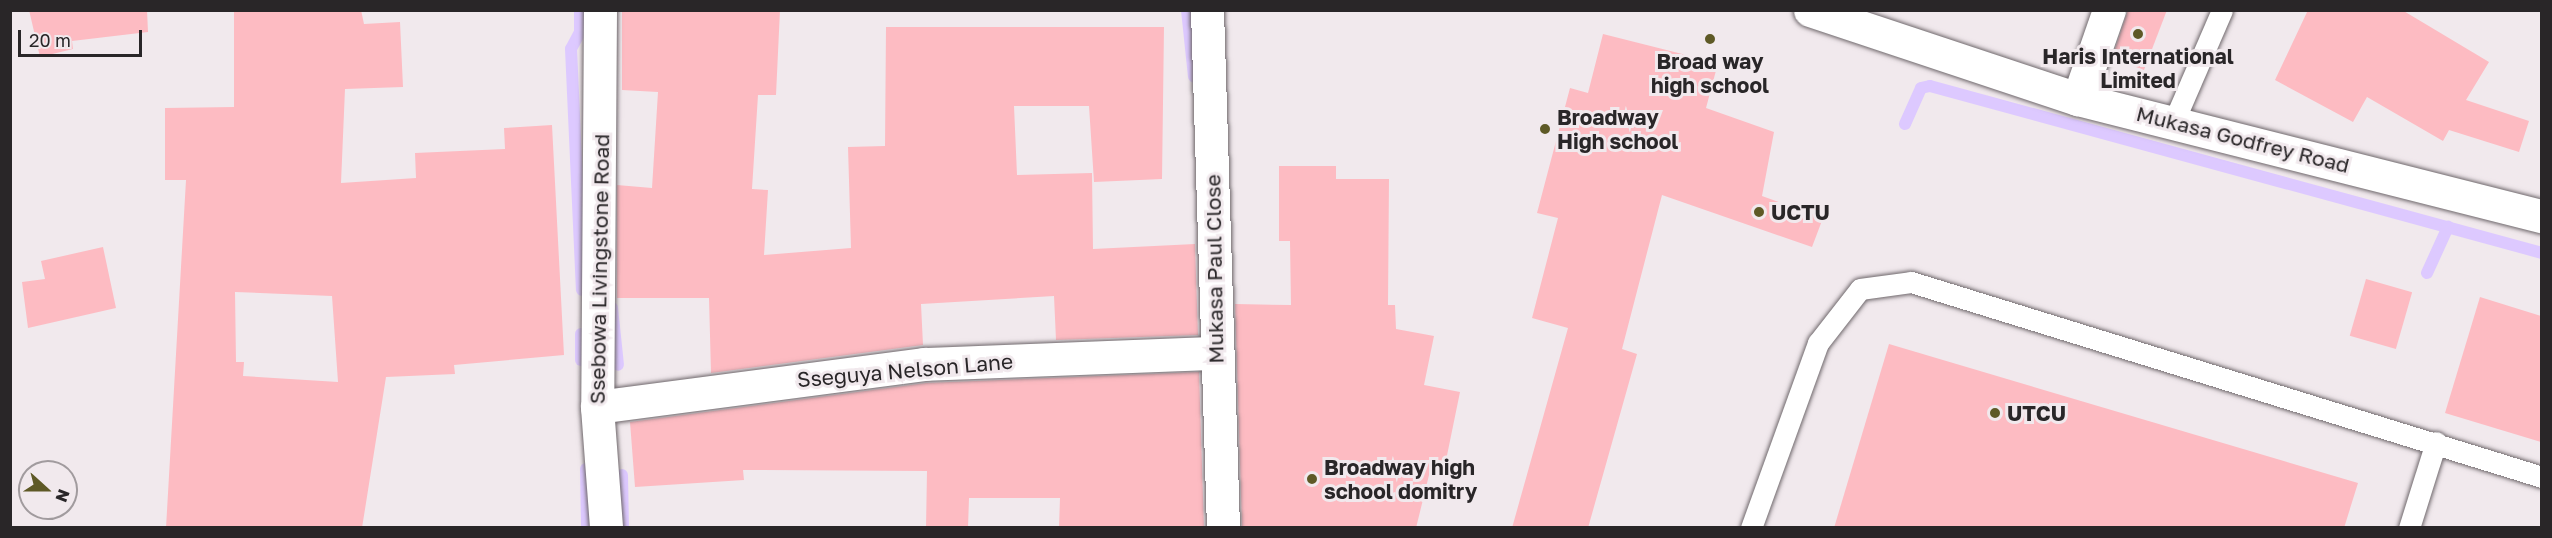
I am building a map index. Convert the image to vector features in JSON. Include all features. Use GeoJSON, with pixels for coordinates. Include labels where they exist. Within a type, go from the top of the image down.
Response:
{"type":"FeatureCollection","features":[{"type":"Feature","properties":{"kind":"street","name":"Ssebowa Livingstone Road"},"geometry":{"type":"LineString","coordinates":[[600,10],[597,407],[606,528]]}},
{"type":"Feature","properties":{"kind":"street","name":"Mukasa Paul Close"},"geometry":{"type":"LineString","coordinates":[[1207,10],[1214,353],[1223,528]]}},
{"type":"Feature","properties":{"kind":"street","name":"Mukasa Godfrey Road"},"geometry":{"type":"LineString","coordinates":[[1810,10],[2078,99],[2174,121],[2541,216]]}},
{"type":"Feature","properties":{"kind":"street"},"geometry":{"type":"LineString","coordinates":[[2078,99],[2109,10]]}},
{"type":"Feature","properties":{"kind":"street","name":"Sseguya Nelson Lane"},"geometry":{"type":"LineString","coordinates":[[597,407],[924,364],[1214,353]]}},
{"type":"Feature","properties":{"kind":"lane"},"geometry":{"type":"LineString","coordinates":[[2174,121],[2222,10]]}},
{"type":"Feature","properties":{"kind":"lane"},"geometry":{"type":"LineString","coordinates":[[1751,528],[1818,343],[1860,289],[1911,282],[2436,442],[2541,477]]}},
{"type":"Feature","properties":{"kind":"lane"},"geometry":{"type":"LineString","coordinates":[[2409,528],[2436,442]]}},
{"type":"Feature","properties":{"kind":"building"},"geometry":{"type":"Polygon","coordinates":[[[29,10],[147,10],[148,32],[72,41],[73,49],[40,57],[29,10]]]}},
{"type":"Feature","properties":{"kind":"building"},"geometry":{"type":"Polygon","coordinates":[[[234,10],[361,10],[364,24],[400,22],[403,87],[345,89],[341,183],[416,178],[415,153],[505,149],[504,128],[552,125],[564,355],[454,365],[455,374],[386,377],[362,528],[166,528],[186,180],[165,180],[165,108],[234,107],[234,10]],[[235,292],[236,362],[244,362],[243,376],[338,382],[332,296],[235,292]]]}},
{"type":"Feature","properties":{"kind":"building"},"geometry":{"type":"Polygon","coordinates":[[[622,10],[780,10],[776,95],[758,95],[752,189],[768,190],[764,255],[851,248],[848,147],[885,146],[886,27],[1164,27],[1162,179],[1094,182],[1089,106],[1014,106],[1017,175],[1092,173],[1093,249],[1195,244],[1198,335],[1056,340],[1054,296],[921,304],[923,345],[711,373],[709,298],[617,298],[617,185],[652,188],[658,92],[622,90],[622,10]]]}},
{"type":"Feature","properties":{"kind":"building","name":"Haris International Limited"},"geometry":{"type":"Polygon","coordinates":[[[2128,10],[2167,10],[2144,70],[2112,58],[2128,10]]]}},
{"type":"Feature","properties":{"kind":"building"},"geometry":{"type":"Polygon","coordinates":[[[2308,10],[2402,10],[2489,62],[2466,100],[2529,121],[2519,152],[2449,130],[2443,141],[2367,97],[2353,122],[2275,80],[2308,10]]]}},
{"type":"Feature","properties":{"kind":"building"},"geometry":{"type":"Polygon","coordinates":[[[1603,34],[1718,63],[1706,108],[1774,132],[1762,196],[1823,218],[1812,247],[1662,195],[1622,349],[1637,354],[1588,528],[1512,528],[1568,328],[1532,318],[1558,218],[1537,213],[1570,88],[1588,93],[1603,34]]]}},
{"type":"Feature","properties":{"kind":"building"},"geometry":{"type":"Polygon","coordinates":[[[1279,166],[1336,166],[1336,179],[1389,179],[1388,305],[1395,305],[1396,329],[1434,336],[1424,385],[1460,392],[1443,475],[1430,471],[1416,528],[1242,528],[1235,304],[1291,305],[1290,241],[1279,241],[1279,166]]]}},
{"type":"Feature","properties":{"kind":"building"},"geometry":{"type":"Polygon","coordinates":[[[103,247],[116,308],[28,328],[22,282],[45,279],[41,261],[103,247]]]}},
{"type":"Feature","properties":{"kind":"building"},"geometry":{"type":"Polygon","coordinates":[[[2366,279],[2412,292],[2396,349],[2350,336],[2366,279]]]}},
{"type":"Feature","properties":{"kind":"building"},"geometry":{"type":"Polygon","coordinates":[[[2480,297],[2541,316],[2541,442],[2445,413],[2480,297]]]}},
{"type":"Feature","properties":{"kind":"building","name":"UTCU"},"geometry":{"type":"Polygon","coordinates":[[[1889,344],[2358,483],[2344,528],[1834,528],[1889,344]]]}},
{"type":"Feature","properties":{"kind":"building"},"geometry":{"type":"Polygon","coordinates":[[[1199,372],[1204,528],[1059,528],[1060,498],[969,498],[968,528],[926,528],[927,471],[743,470],[744,480],[635,487],[630,422],[926,383],[1199,372]]]}},
{"type":"Feature","properties":{"kind":"waterway"},"geometry":{"type":"LineString","coordinates":[[580,10],[580,32],[571,49],[582,290]]}},
{"type":"Feature","properties":{"kind":"waterway"},"geometry":{"type":"LineString","coordinates":[[1187,10],[1194,77]]}},
{"type":"Feature","properties":{"kind":"waterway"},"geometry":{"type":"LineString","coordinates":[[1905,124],[1921,88],[1930,86],[2542,253]]}},
{"type":"Feature","properties":{"kind":"waterway"},"geometry":{"type":"LineString","coordinates":[[2427,273],[2448,227]]}},
{"type":"Feature","properties":{"kind":"waterway"},"geometry":{"type":"LineString","coordinates":[[612,308],[618,365]]}},
{"type":"Feature","properties":{"kind":"waterway"},"geometry":{"type":"LineString","coordinates":[[581,334],[581,360]]}},
{"type":"Feature","properties":{"kind":"waterway"},"geometry":{"type":"LineString","coordinates":[[586,469],[587,528]]}},
{"type":"Feature","properties":{"kind":"waterway"},"geometry":{"type":"LineString","coordinates":[[622,475],[623,528]]}},
{"type":"Feature","properties":{"kind":"place","name":"Haris International Limited"},"geometry":{"type":"Point","coordinates":[2138,34]}},
{"type":"Feature","properties":{"kind":"place","name":"Broad way high school"},"geometry":{"type":"Point","coordinates":[1710,39]}},
{"type":"Feature","properties":{"kind":"place","name":"Broadway High school"},"geometry":{"type":"Point","coordinates":[1545,129]}},
{"type":"Feature","properties":{"kind":"place","name":"UCTU"},"geometry":{"type":"Point","coordinates":[1759,212]}},
{"type":"Feature","properties":{"kind":"place","name":"UTCU"},"geometry":{"type":"Point","coordinates":[1995,413]}},
{"type":"Feature","properties":{"kind":"place","name":"Broadway high school domitry"},"geometry":{"type":"Point","coordinates":[1312,479]}}]}
